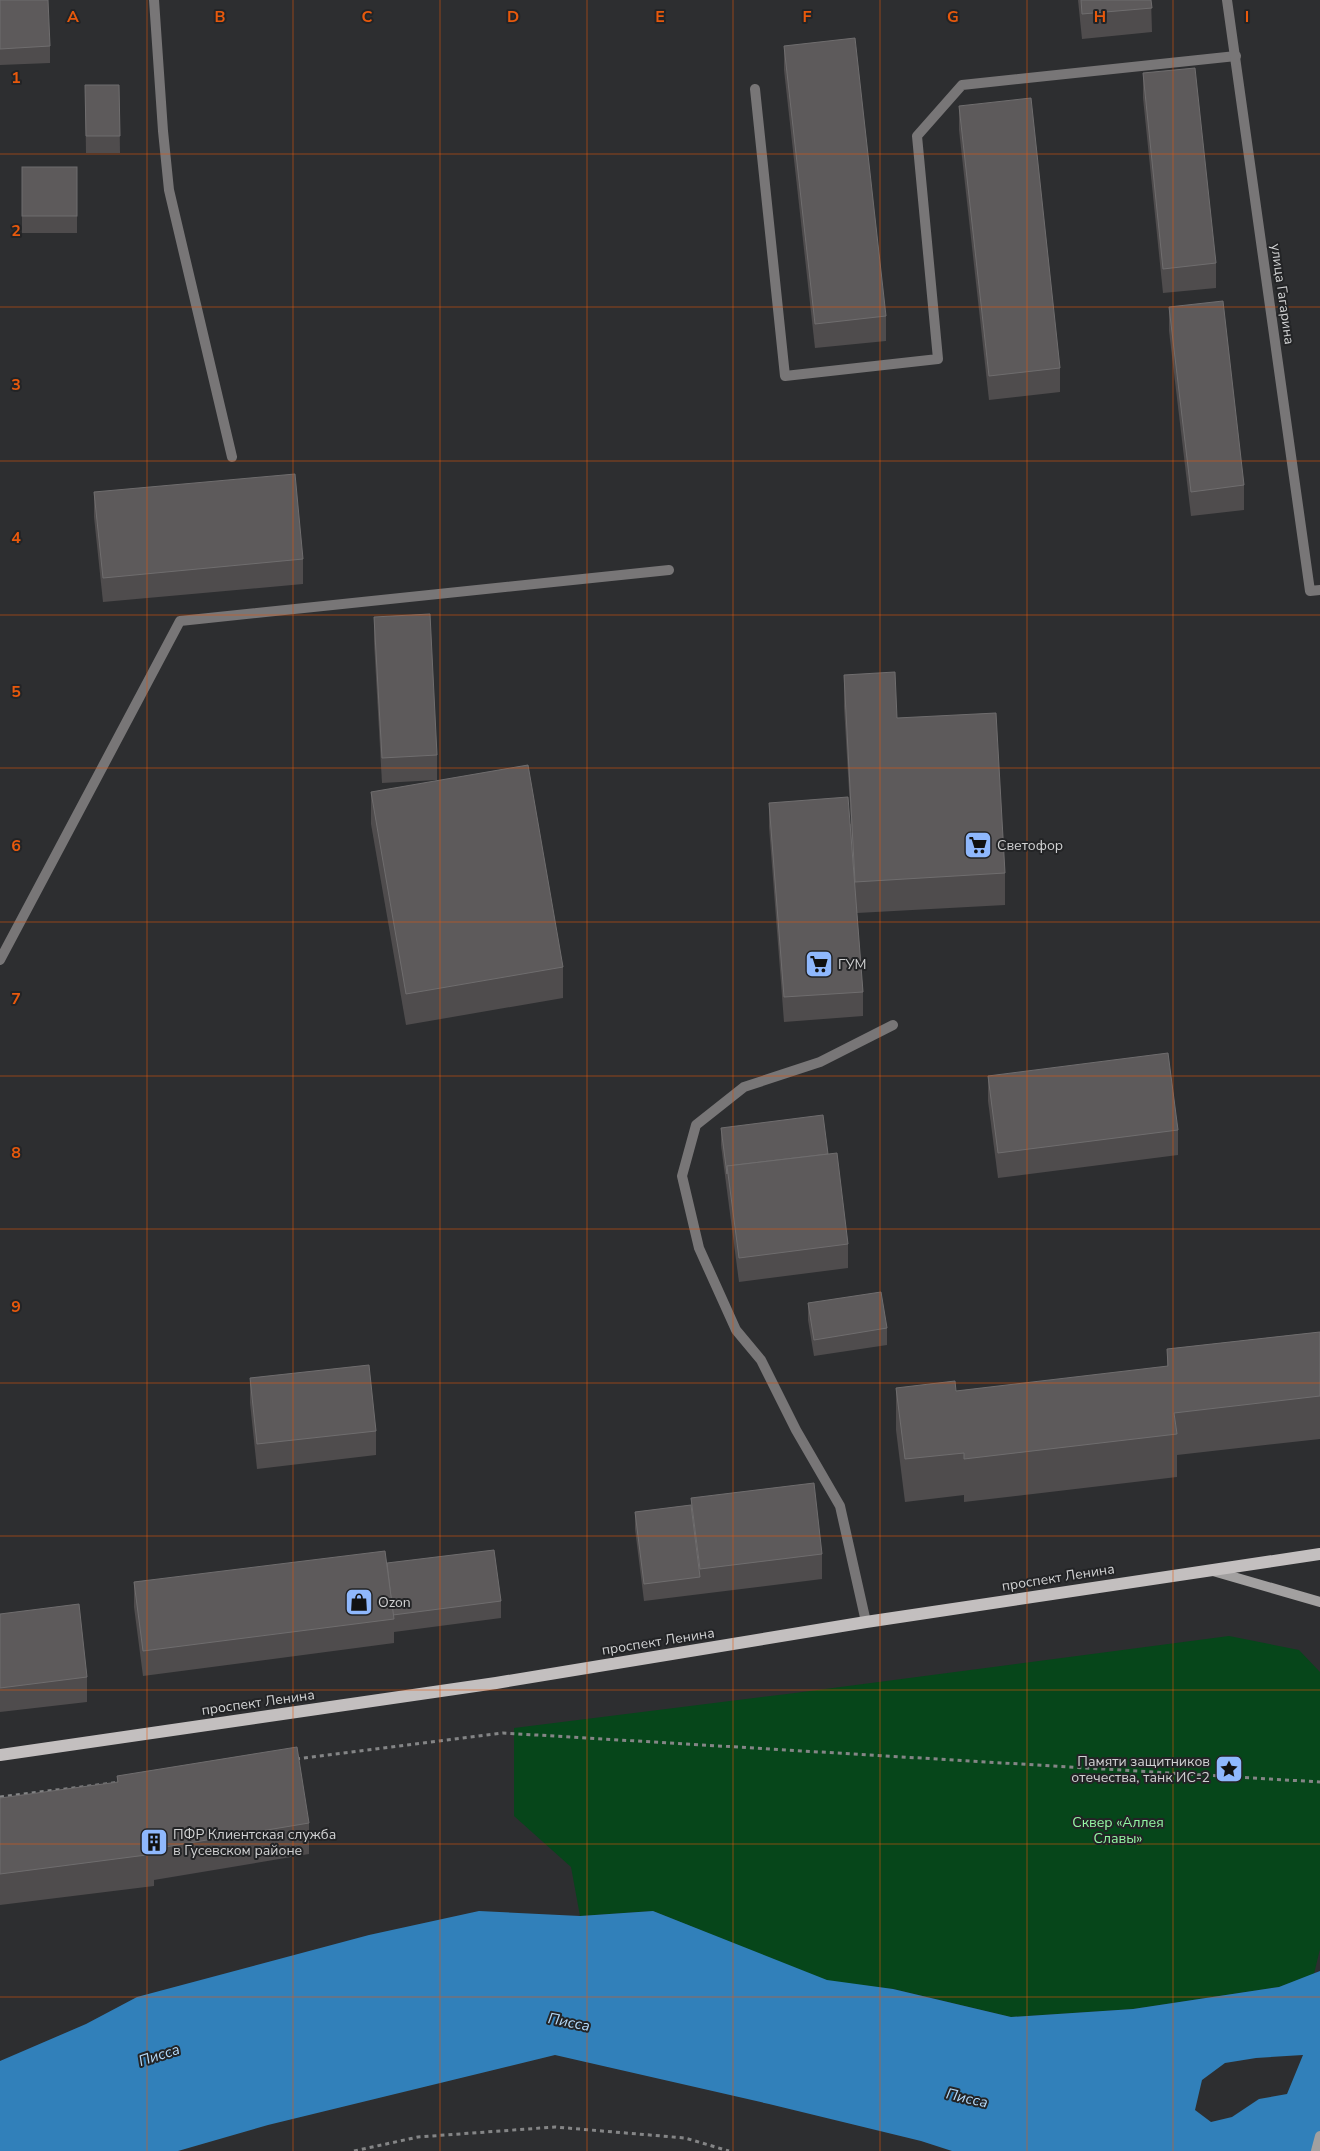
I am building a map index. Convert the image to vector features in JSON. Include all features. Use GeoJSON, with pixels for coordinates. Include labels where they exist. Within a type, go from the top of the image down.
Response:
{"type":"FeatureCollection","features":[{"type":"Feature","properties":{"kind":"main road","name":"проспект Ленина"},"geometry":{"type":"LineString","coordinates":[[0,1755],[496,1682],[866,1622],[1320,1554]]}},
{"type":"Feature","properties":{"kind":"main road"},"geometry":{"type":"LineString","coordinates":[[1207,1570],[1320,1602]]}},
{"type":"Feature","properties":{"kind":"main road"},"geometry":{"type":"LineString","coordinates":[[1316,2151],[1320,2136]]}},
{"type":"Feature","properties":{"kind":"street"},"geometry":{"type":"LineString","coordinates":[[154,0],[162,131],[169,190],[232,457]]}},
{"type":"Feature","properties":{"kind":"street","name":"улица Гагарина"},"geometry":{"type":"LineString","coordinates":[[1227,0],[1315,591]]}},
{"type":"Feature","properties":{"kind":"street"},"geometry":{"type":"LineString","coordinates":[[755,89],[785,376],[938,359],[917,136],[962,84],[1236,56]]}},
{"type":"Feature","properties":{"kind":"street"},"geometry":{"type":"LineString","coordinates":[[0,960],[180,620],[669,570]]}},
{"type":"Feature","properties":{"kind":"street"},"geometry":{"type":"LineString","coordinates":[[866,1622],[840,1506],[796,1430],[761,1360],[736,1330],[699,1248],[682,1176],[696,1125],[744,1087],[820,1062],[893,1025]]}},
{"type":"Feature","properties":{"kind":"path"},"geometry":{"type":"LineString","coordinates":[[286,1761],[503,1733],[1320,1782]]}},
{"type":"Feature","properties":{"kind":"path"},"geometry":{"type":"LineString","coordinates":[[0,1797],[128,1781]]}},
{"type":"Feature","properties":{"kind":"path"},"geometry":{"type":"LineString","coordinates":[[354,2151],[418,2137],[555,2127],[684,2138],[729,2151]]}},
{"type":"Feature","properties":{"kind":"green space","name":"Сквер «Аллея Славы»"},"geometry":{"type":"Polygon","coordinates":[[[1229,1636],[1299,1650],[1320,1672],[1320,1949],[1314,1974],[1279,1987],[1133,2009],[1011,2017],[894,1989],[827,1981],[653,1911],[580,1916],[571,1867],[514,1816],[514,1728],[1229,1636]]]}},
{"type":"Feature","properties":{"kind":"water","name":"Писса"},"geometry":{"type":"Polygon","coordinates":[[[479,1911],[580,1916],[653,1911],[827,1980],[893,1989],[1011,2017],[1133,2009],[1279,1987],[1320,1971],[1320,2151],[952,2151],[921,2141],[769,2104],[555,2055],[268,2125],[178,2151],[0,2151],[0,2061],[86,2024],[137,1997],[369,1935],[479,1911]],[[1303,2055],[1256,2058],[1225,2063],[1202,2080],[1195,2110],[1211,2122],[1232,2117],[1259,2099],[1287,2094],[1303,2055]]]}},
{"type":"Feature","properties":{"kind":"building"},"geometry":{"type":"Polygon","coordinates":[[[0,0],[48,0],[50,46],[0,49],[0,0]]]}},
{"type":"Feature","properties":{"kind":"building"},"geometry":{"type":"Polygon","coordinates":[[[1081,0],[1151,0],[1152,8],[1082,14],[1081,0]]]}},
{"type":"Feature","properties":{"kind":"building"},"geometry":{"type":"Polygon","coordinates":[[[855,38],[886,316],[815,324],[784,46],[855,38]]]}},
{"type":"Feature","properties":{"kind":"building"},"geometry":{"type":"Polygon","coordinates":[[[1195,68],[1216,263],[1163,269],[1143,73],[1195,68]]]}},
{"type":"Feature","properties":{"kind":"building"},"geometry":{"type":"Polygon","coordinates":[[[85,85],[119,85],[120,136],[86,136],[85,85]]]}},
{"type":"Feature","properties":{"kind":"building"},"geometry":{"type":"Polygon","coordinates":[[[1031,98],[1060,368],[989,376],[959,106],[1031,98]]]}},
{"type":"Feature","properties":{"kind":"building"},"geometry":{"type":"Polygon","coordinates":[[[22,167],[77,167],[77,216],[22,216],[22,167]]]}},
{"type":"Feature","properties":{"kind":"building"},"geometry":{"type":"Polygon","coordinates":[[[1223,301],[1244,485],[1191,492],[1169,307],[1223,301]]]}},
{"type":"Feature","properties":{"kind":"building"},"geometry":{"type":"Polygon","coordinates":[[[295,474],[303,559],[103,578],[94,492],[295,474]]]}},
{"type":"Feature","properties":{"kind":"building"},"geometry":{"type":"Polygon","coordinates":[[[430,614],[437,755],[382,758],[374,617],[430,614]]]}},
{"type":"Feature","properties":{"kind":"building"},"geometry":{"type":"Polygon","coordinates":[[[895,672],[897,718],[996,713],[1005,873],[855,882],[844,675],[895,672]]]}},
{"type":"Feature","properties":{"kind":"building"},"geometry":{"type":"Polygon","coordinates":[[[528,765],[563,967],[406,994],[371,792],[528,765]]]}},
{"type":"Feature","properties":{"kind":"building","name":"ГУМ"},"geometry":{"type":"Polygon","coordinates":[[[848,797],[863,992],[784,997],[769,803],[848,797]]]}},
{"type":"Feature","properties":{"kind":"building"},"geometry":{"type":"Polygon","coordinates":[[[1168,1053],[1178,1130],[998,1153],[988,1076],[1168,1053]]]}},
{"type":"Feature","properties":{"kind":"building"},"geometry":{"type":"Polygon","coordinates":[[[823,1115],[828,1154],[727,1166],[727,1174],[721,1128],[823,1115]]]}},
{"type":"Feature","properties":{"kind":"building"},"geometry":{"type":"Polygon","coordinates":[[[837,1153],[848,1244],[739,1258],[727,1166],[837,1153]]]}},
{"type":"Feature","properties":{"kind":"building"},"geometry":{"type":"Polygon","coordinates":[[[881,1292],[887,1328],[814,1340],[808,1303],[881,1292]]]}},
{"type":"Feature","properties":{"kind":"building"},"geometry":{"type":"Polygon","coordinates":[[[1320,1332],[1320,1396],[1174,1413],[1177,1434],[964,1459],[964,1453],[905,1459],[896,1388],[955,1381],[956,1391],[1168,1366],[1167,1349],[1320,1332]]]}},
{"type":"Feature","properties":{"kind":"building"},"geometry":{"type":"Polygon","coordinates":[[[369,1365],[376,1431],[257,1444],[250,1378],[369,1365]]]}},
{"type":"Feature","properties":{"kind":"building"},"geometry":{"type":"Polygon","coordinates":[[[814,1483],[822,1554],[700,1569],[691,1498],[814,1483]]]}},
{"type":"Feature","properties":{"kind":"building"},"geometry":{"type":"Polygon","coordinates":[[[691,1505],[700,1577],[644,1584],[635,1512],[691,1505]]]}},
{"type":"Feature","properties":{"kind":"building"},"geometry":{"type":"Polygon","coordinates":[[[494,1550],[501,1601],[393,1615],[387,1563],[494,1550]]]}},
{"type":"Feature","properties":{"kind":"building"},"geometry":{"type":"Polygon","coordinates":[[[385,1551],[394,1619],[143,1651],[134,1582],[385,1551]]]}},
{"type":"Feature","properties":{"kind":"building"},"geometry":{"type":"Polygon","coordinates":[[[79,1604],[87,1677],[0,1688],[0,1614],[79,1604]]]}},
{"type":"Feature","properties":{"kind":"building"},"geometry":{"type":"Polygon","coordinates":[[[297,1747],[309,1823],[153,1849],[154,1854],[0,1874],[0,1798],[118,1782],[117,1776],[297,1747]]]}},
{"type":"Feature","properties":{"kind":"place","name":"Светофор"},"geometry":{"type":"Point","coordinates":[978,845]}},
{"type":"Feature","properties":{"kind":"place","name":"ГУМ"},"geometry":{"type":"Point","coordinates":[819,964]}},
{"type":"Feature","properties":{"kind":"place","name":"Ozon"},"geometry":{"type":"Point","coordinates":[359,1602]}},
{"type":"Feature","properties":{"kind":"place","name":"Памяти защитников отечества, танк ИС-2"},"geometry":{"type":"Point","coordinates":[1229,1769]}},
{"type":"Feature","properties":{"kind":"place","name":"ПФР Клиентская служба в Гусевском районе"},"geometry":{"type":"Point","coordinates":[154,1842]}}]}
